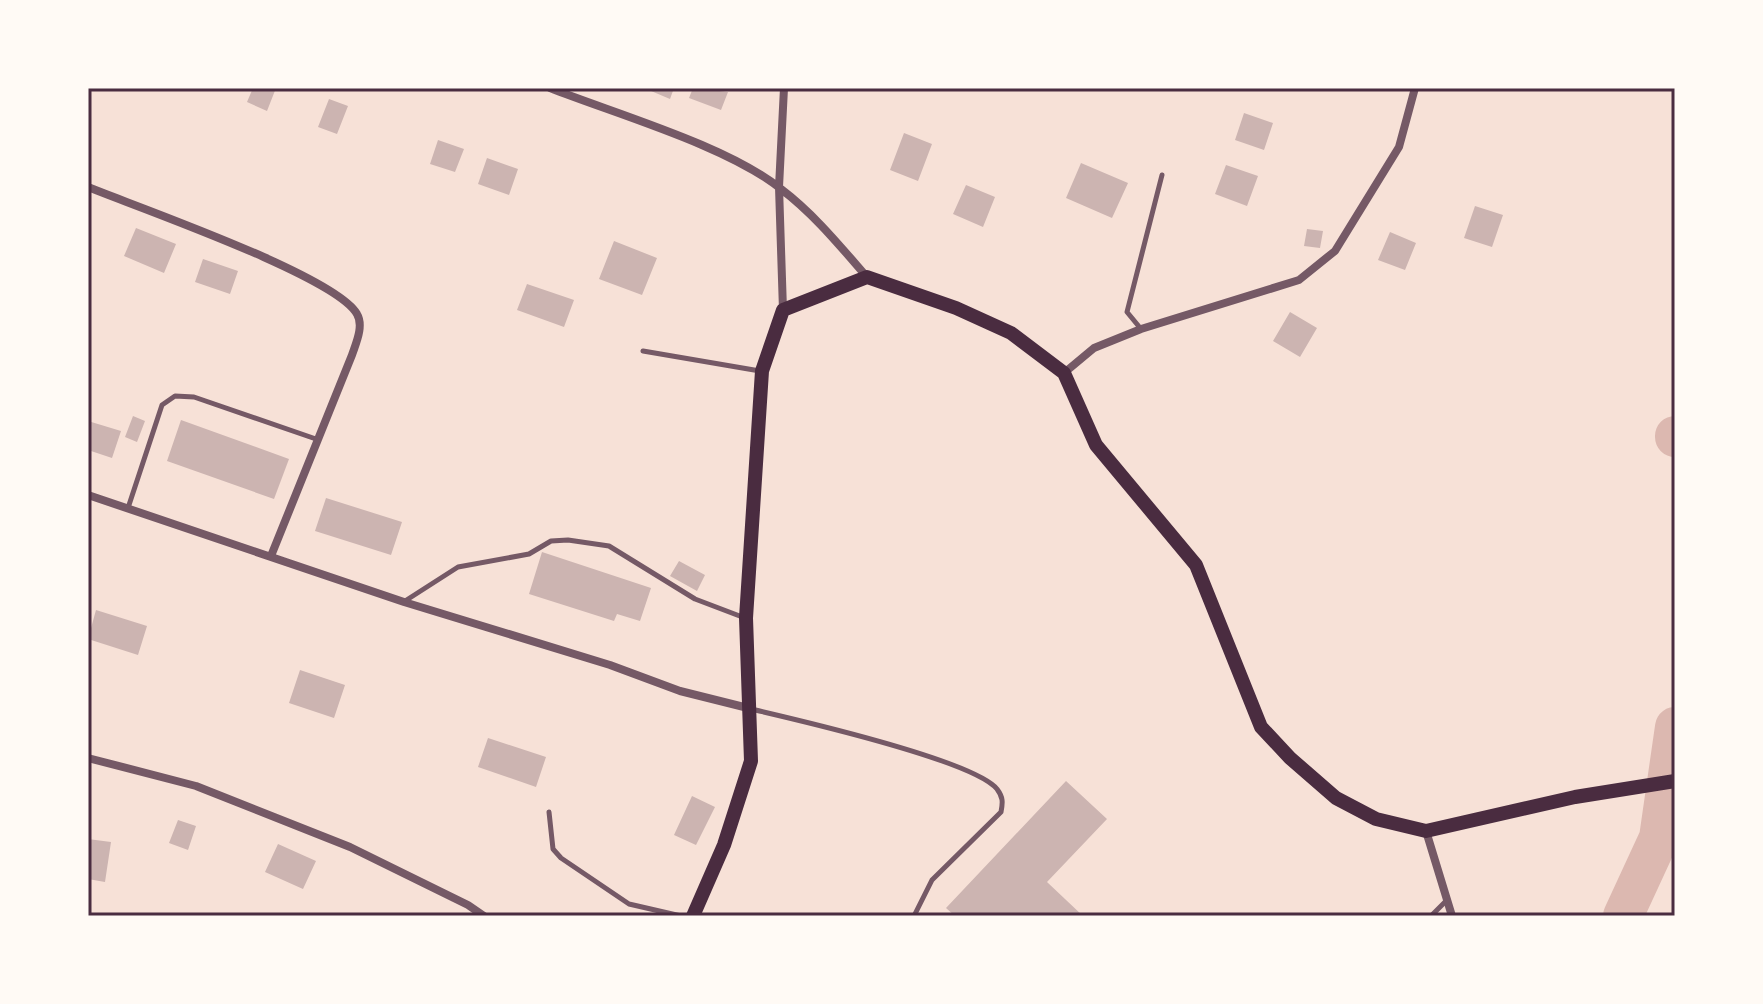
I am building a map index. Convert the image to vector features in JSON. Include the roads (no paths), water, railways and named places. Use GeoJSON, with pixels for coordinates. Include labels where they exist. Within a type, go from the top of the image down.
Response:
{"type":"FeatureCollection","features":[{"type":"Feature","properties":{"kind":"main road"},"geometry":{"type":"LineString","coordinates":[[693,916],[724,845],[751,761],[746,618],[762,371],[783,310],[867,277],[956,308],[1011,333],[1064,373],[1096,445],[1196,565],[1261,727],[1336,798],[1376,819],[1426,831],[1675,781]]}},
{"type":"Feature","properties":{"kind":"street"},"geometry":{"type":"LineString","coordinates":[[550,88],[719,153],[779,187],[826,230],[867,277]]}},
{"type":"Feature","properties":{"kind":"street"},"geometry":{"type":"LineString","coordinates":[[783,310],[779,187],[784,88]]}},
{"type":"Feature","properties":{"kind":"street"},"geometry":{"type":"LineString","coordinates":[[1064,373],[1094,348],[1141,329],[1299,280],[1335,251],[1399,147],[1415,88]]}},
{"type":"Feature","properties":{"kind":"street"},"geometry":{"type":"LineString","coordinates":[[88,187],[278,263],[348,302],[359,316],[360,327],[352,355],[271,556]]}},
{"type":"Feature","properties":{"kind":"street"},"geometry":{"type":"LineString","coordinates":[[88,495],[404,602],[610,665],[680,691],[748,708]]}},
{"type":"Feature","properties":{"kind":"street"},"geometry":{"type":"LineString","coordinates":[[88,758],[210,792],[350,847],[468,905],[484,916]]}},
{"type":"Feature","properties":{"kind":"street"},"geometry":{"type":"LineString","coordinates":[[1426,831],[1452,916]]}},
{"type":"Feature","properties":{"kind":"lane"},"geometry":{"type":"LineString","coordinates":[[1141,329],[1127,312],[1162,175]]}},
{"type":"Feature","properties":{"kind":"lane"},"geometry":{"type":"LineString","coordinates":[[643,351],[762,371]]}},
{"type":"Feature","properties":{"kind":"lane"},"geometry":{"type":"LineString","coordinates":[[128,508],[162,405],[175,396],[194,397],[316,439]]}},
{"type":"Feature","properties":{"kind":"lane"},"geometry":{"type":"LineString","coordinates":[[404,602],[458,567],[529,554],[551,541],[568,540],[609,546],[695,599],[746,618]]}},
{"type":"Feature","properties":{"kind":"lane"},"geometry":{"type":"LineString","coordinates":[[748,708],[929,756],[995,786],[1003,798],[1001,812],[932,880],[914,916]]}},
{"type":"Feature","properties":{"kind":"lane"},"geometry":{"type":"LineString","coordinates":[[549,812],[553,849],[561,858],[629,904],[681,916]]}},
{"type":"Feature","properties":{"kind":"lane"},"geometry":{"type":"LineString","coordinates":[[1431,916],[1446,901]]}},
{"type":"Feature","properties":{"kind":"waterway"},"geometry":{"type":"LineString","coordinates":[[1623,916],[1659,838],[1675,727]]}}]}
